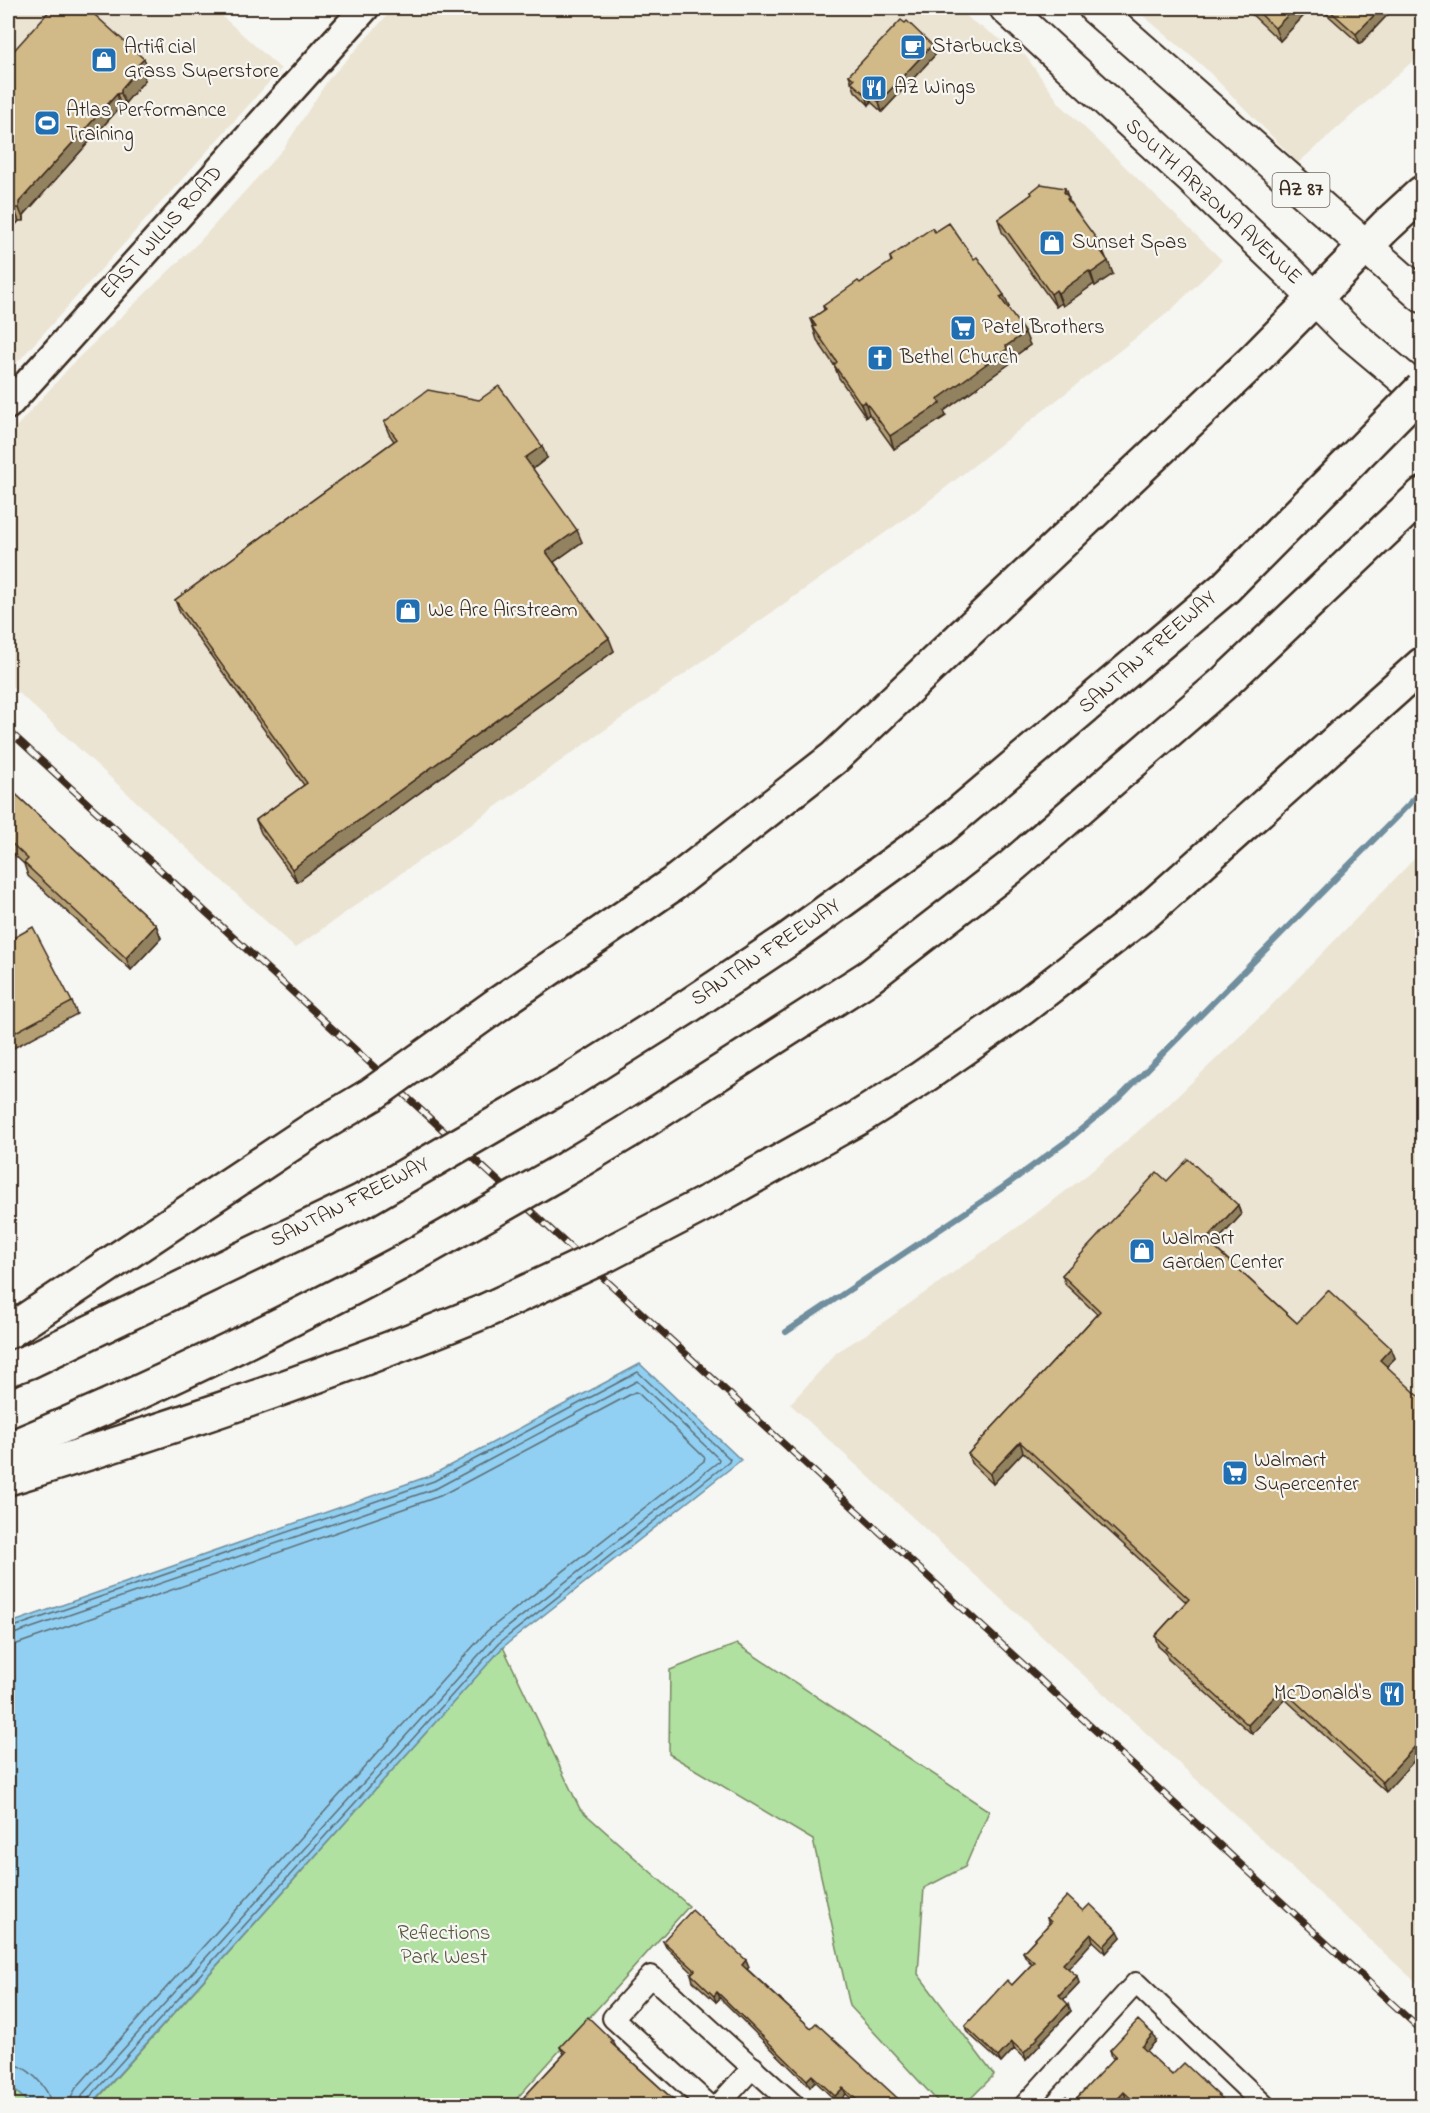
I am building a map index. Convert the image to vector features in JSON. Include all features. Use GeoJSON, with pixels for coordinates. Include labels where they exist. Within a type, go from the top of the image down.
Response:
{"type":"FeatureCollection","features":[{"type":"Feature","properties":{"kind":"highway"},"geometry":{"type":"LineString","coordinates":[[8,1332],[312,1130],[371,1095],[498,1004],[673,884],[834,758],[1252,361],[1422,193]]}},
{"type":"Feature","properties":{"kind":"highway","name":"SANTAN FREEWAY"},"geometry":{"type":"LineString","coordinates":[[8,1369],[30,1361],[364,1200],[568,1082],[789,939],[938,831],[1225,588],[1422,389]]}},
{"type":"Feature","properties":{"kind":"highway"},"geometry":{"type":"LineString","coordinates":[[8,1449],[62,1427],[277,1327],[400,1263],[627,1132],[868,977],[1011,867],[1225,682],[1416,502]]}},
{"type":"Feature","properties":{"kind":"highway"},"geometry":{"type":"LineString","coordinates":[[8,1478],[265,1395],[388,1351],[485,1311],[604,1256],[706,1203],[858,1118],[920,1079],[1021,1009],[1146,912],[1422,665]]}},
{"type":"Feature","properties":{"kind":"main road","name":"SOUTH ARIZONA AVENUE"},"geometry":{"type":"LineString","coordinates":[[1006,8],[1193,180],[1347,331],[1422,394]]}},
{"type":"Feature","properties":{"kind":"main road","name":"AZ 87"},"geometry":{"type":"LineString","coordinates":[[1095,8],[1422,296]]}},
{"type":"Feature","properties":{"kind":"street","name":"EAST WILLIS ROAD"},"geometry":{"type":"LineString","coordinates":[[8,405],[365,8]]}},
{"type":"Feature","properties":{"kind":"street"},"geometry":{"type":"LineString","coordinates":[[710,2106],[613,2018],[651,1976],[795,2106]]}},
{"type":"Feature","properties":{"kind":"street"},"geometry":{"type":"LineString","coordinates":[[1024,2106],[1136,1983],[1265,2106]]}},
{"type":"Feature","properties":{"kind":"street"},"geometry":{"type":"LineString","coordinates":[[718,2106],[753,2067]]}},
{"type":"Feature","properties":{"kind":"shaded area"},"geometry":{"type":"Polygon","coordinates":[[[8,8],[213,8],[281,69],[8,373],[8,8]]]}},
{"type":"Feature","properties":{"kind":"shaded area"},"geometry":{"type":"Polygon","coordinates":[[[394,8],[958,8],[972,21],[1025,55],[1060,104],[1222,260],[1170,311],[916,511],[295,948],[8,683],[8,436],[76,360],[199,242],[284,148],[328,80],[394,8]]]}},
{"type":"Feature","properties":{"kind":"shaded area"},"geometry":{"type":"Polygon","coordinates":[[[1134,8],[1422,8],[1422,53],[1298,163],[1205,68],[1134,8]]]}},
{"type":"Feature","properties":{"kind":"shaded area"},"geometry":{"type":"Polygon","coordinates":[[[1422,851],[1422,1988],[790,1404],[837,1352],[868,1333],[1022,1224],[1087,1175],[1166,1107],[1263,1014],[1422,851]]]}},
{"type":"Feature","properties":{"kind":"green space"},"geometry":{"type":"Polygon","coordinates":[[[737,1644],[989,1811],[965,1867],[924,1888],[918,1974],[994,2075],[964,2105],[941,2105],[850,2006],[813,1840],[669,1754],[670,1670],[737,1644]]]}},
{"type":"Feature","properties":{"kind":"green space","name":"Reflections Park West"},"geometry":{"type":"Polygon","coordinates":[[[503,1647],[580,1809],[689,1906],[511,2105],[91,2106],[503,1647]]]}},
{"type":"Feature","properties":{"kind":"green space"},"geometry":{"type":"Polygon","coordinates":[[[11,2087],[31,2105],[8,2106],[8,2090],[11,2087]]]}},
{"type":"Feature","properties":{"kind":"water"},"geometry":{"type":"Polygon","coordinates":[[[640,1364],[741,1460],[503,1647],[91,2105],[31,2105],[8,2084],[8,1624],[432,1475],[640,1364]]]}},
{"type":"Feature","properties":{"kind":"building"},"geometry":{"type":"Polygon","coordinates":[[[52,8],[87,8],[144,59],[121,89],[121,93],[117,94],[19,202],[19,208],[14,208],[8,215],[8,57],[52,8]]]}},
{"type":"Feature","properties":{"kind":"building"},"geometry":{"type":"Polygon","coordinates":[[[1254,8],[1295,8],[1275,28],[1254,8]]]}},
{"type":"Feature","properties":{"kind":"building"},"geometry":{"type":"Polygon","coordinates":[[[1327,8],[1381,8],[1356,34],[1327,8]]]}},
{"type":"Feature","properties":{"kind":"building"},"geometry":{"type":"Polygon","coordinates":[[[901,20],[905,23],[907,21],[932,45],[879,102],[868,92],[866,95],[851,82],[854,79],[849,75],[901,20]]]}},
{"type":"Feature","properties":{"kind":"building","name":"Sunset Spas"},"geometry":{"type":"Polygon","coordinates":[[[1041,184],[1065,188],[1064,192],[1069,198],[1067,199],[1101,245],[1098,247],[1108,261],[1091,273],[1089,271],[1058,293],[1056,290],[1051,294],[998,219],[1032,194],[1031,192],[1041,184]]]}},
{"type":"Feature","properties":{"kind":"building"},"geometry":{"type":"Polygon","coordinates":[[[949,223],[974,259],[977,257],[1004,295],[1000,297],[1025,333],[1006,346],[1007,349],[938,399],[941,403],[890,436],[865,401],[861,404],[834,365],[837,362],[813,327],[816,326],[811,319],[826,309],[823,306],[858,281],[860,283],[892,261],[890,257],[932,228],[935,232],[949,223]]]}},
{"type":"Feature","properties":{"kind":"building"},"geometry":{"type":"Polygon","coordinates":[[[499,386],[542,446],[525,458],[577,530],[546,552],[609,638],[292,869],[256,820],[307,783],[175,600],[397,439],[384,422],[428,390],[479,400],[499,386]]]}},
{"type":"Feature","properties":{"kind":"building"},"geometry":{"type":"Polygon","coordinates":[[[8,787],[156,925],[126,958],[24,863],[28,859],[8,840],[8,787]]]}},
{"type":"Feature","properties":{"kind":"building"},"geometry":{"type":"Polygon","coordinates":[[[33,927],[72,1002],[8,1036],[8,941],[33,927]]]}},
{"type":"Feature","properties":{"kind":"building","name":"Walmart Supercenter"},"geometry":{"type":"Polygon","coordinates":[[[1188,1159],[1238,1205],[1206,1240],[1297,1323],[1328,1290],[1391,1348],[1380,1360],[1422,1399],[1422,1739],[1382,1782],[1282,1689],[1248,1725],[1165,1649],[1167,1647],[1155,1636],[1189,1599],[1020,1442],[990,1474],[968,1454],[1100,1311],[1062,1275],[1157,1172],[1167,1181],[1188,1159]]]}},
{"type":"Feature","properties":{"kind":"building"},"geometry":{"type":"Polygon","coordinates":[[[1067,1896],[1083,1911],[1090,1904],[1118,1931],[1104,1946],[1091,1934],[1063,1964],[1077,1976],[1059,1995],[1068,2004],[1024,2053],[1012,2042],[998,2057],[965,2026],[1007,1980],[1012,1985],[1034,1962],[1023,1952],[1051,1922],[1047,1918],[1067,1896]]]}},
{"type":"Feature","properties":{"kind":"building"},"geometry":{"type":"Polygon","coordinates":[[[692,1910],[746,1960],[742,1965],[811,2028],[816,2023],[906,2106],[864,2106],[843,2088],[835,2096],[812,2075],[807,2080],[717,1992],[714,1996],[691,1974],[695,1970],[663,1941],[692,1910]]]}},
{"type":"Feature","properties":{"kind":"building"},"geometry":{"type":"Polygon","coordinates":[[[588,2017],[613,2041],[611,2043],[677,2103],[675,2106],[533,2106],[524,2097],[566,2052],[560,2047],[588,2017]]]}},
{"type":"Feature","properties":{"kind":"building"},"geometry":{"type":"Polygon","coordinates":[[[1138,2020],[1153,2034],[1142,2047],[1172,2075],[1184,2063],[1230,2106],[1139,2106],[1124,2092],[1111,2106],[1057,2106],[1066,2096],[1073,2102],[1116,2056],[1110,2050],[1138,2020]]]}},
{"type":"Feature","properties":{"kind":"waterway"},"geometry":{"type":"LineString","coordinates":[[786,1332],[1002,1188],[1067,1141],[1119,1098],[1422,791]]}},
{"type":"Feature","properties":{"kind":"railway"},"geometry":{"type":"LineString","coordinates":[[8,730],[1422,2031]]}},
{"type":"Feature","properties":{"kind":"place","name":"Starbucks"},"geometry":{"type":"Point","coordinates":[913,47]}},
{"type":"Feature","properties":{"kind":"place","name":"Artificial Grass Superstore"},"geometry":{"type":"Point","coordinates":[104,60]}},
{"type":"Feature","properties":{"kind":"place","name":"AZ Wings"},"geometry":{"type":"Point","coordinates":[874,88]}},
{"type":"Feature","properties":{"kind":"place","name":"Atlas Performance Training"},"geometry":{"type":"Point","coordinates":[47,123]}},
{"type":"Feature","properties":{"kind":"place","name":"Sunset Spas"},"geometry":{"type":"Point","coordinates":[1052,243]}},
{"type":"Feature","properties":{"kind":"place","name":"Patel Brothers"},"geometry":{"type":"Point","coordinates":[963,328]}},
{"type":"Feature","properties":{"kind":"place","name":"Bethel Church"},"geometry":{"type":"Point","coordinates":[880,358]}},
{"type":"Feature","properties":{"kind":"place","name":"We Are Airstream"},"geometry":{"type":"Point","coordinates":[408,611]}},
{"type":"Feature","properties":{"kind":"place","name":"Walmart Garden Center"},"geometry":{"type":"Point","coordinates":[1142,1251]}},
{"type":"Feature","properties":{"kind":"place","name":"Walmart Supercenter"},"geometry":{"type":"Point","coordinates":[1235,1473]}},
{"type":"Feature","properties":{"kind":"place","name":"McDonald's"},"geometry":{"type":"Point","coordinates":[1392,1694]}}]}
